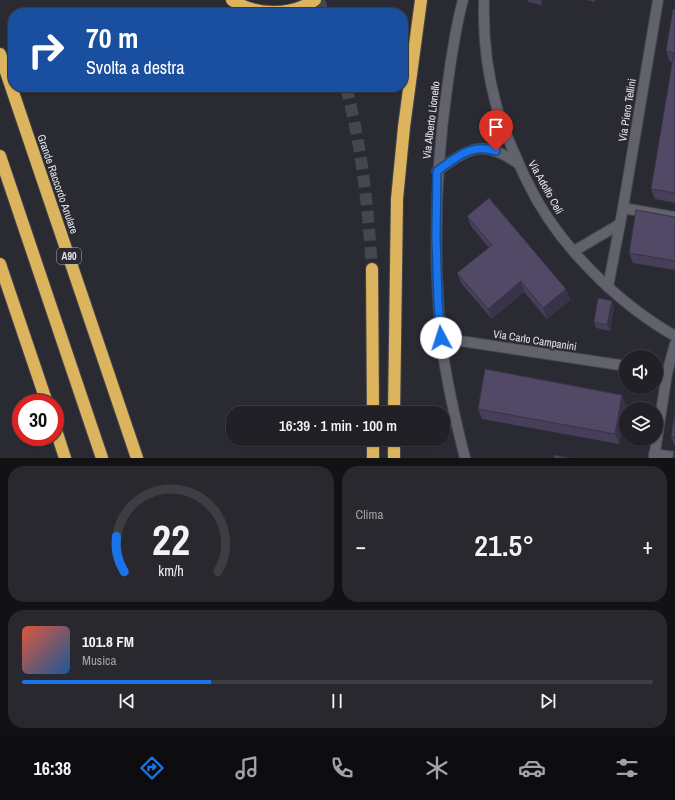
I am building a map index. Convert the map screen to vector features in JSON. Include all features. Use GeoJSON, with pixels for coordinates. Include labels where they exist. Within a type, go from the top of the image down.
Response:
{"type":"FeatureCollection","features":[{"type":"Feature","properties":{"kind":"highway"},"geometry":{"type":"LineString","coordinates":[[232,0],[248,8]]}},
{"type":"Feature","properties":{"kind":"highway"},"geometry":{"type":"LineString","coordinates":[[300,8],[315,0]]}},
{"type":"Feature","properties":{"kind":"highway"},"geometry":{"type":"LineString","coordinates":[[394,406],[396,199],[421,0]]}},
{"type":"Feature","properties":{"kind":"highway","name":"Grande Raccordo Anulare"},"geometry":{"type":"LineString","coordinates":[[0,54],[8,78]]}},
{"type":"Feature","properties":{"kind":"highway","name":"Grande Raccordo Anulare"},"geometry":{"type":"LineString","coordinates":[[13,92],[137,458]]}},
{"type":"Feature","properties":{"kind":"highway"},"geometry":{"type":"LineString","coordinates":[[0,156],[102,458]]}},
{"type":"Feature","properties":{"kind":"highway"},"geometry":{"type":"LineString","coordinates":[[0,264],[44,394]]}},
{"type":"Feature","properties":{"kind":"highway"},"geometry":{"type":"LineString","coordinates":[[372,269],[373,406]]}},
{"type":"Feature","properties":{"kind":"highway"},"geometry":{"type":"LineString","coordinates":[[61,446],[65,458]]}},
{"type":"Feature","properties":{"kind":"highway"},"geometry":{"type":"LineString","coordinates":[[394,446],[394,458]]}},
{"type":"Feature","properties":{"kind":"street","name":"Via Alberto Lionello"},"geometry":{"type":"LineString","coordinates":[[463,0],[455,32],[442,122],[437,171],[436,236],[438,303],[441,338],[455,419],[465,458]]}},
{"type":"Feature","properties":{"kind":"street","name":"Via Adolfo Celi"},"geometry":{"type":"LineString","coordinates":[[484,0],[484,31],[496,106],[506,135],[534,195],[561,235],[592,271],[608,287],[640,313],[675,336]]}},
{"type":"Feature","properties":{"kind":"street","name":"Via Piero Tellini"},"geometry":{"type":"LineString","coordinates":[[608,287],[623,208],[658,0]]}},
{"type":"Feature","properties":{"kind":"street"},"geometry":{"type":"LineString","coordinates":[[437,171],[462,154],[476,148],[496,151],[519,164]]}},
{"type":"Feature","properties":{"kind":"street"},"geometry":{"type":"LineString","coordinates":[[623,208],[675,217]]}},
{"type":"Feature","properties":{"kind":"street"},"geometry":{"type":"LineString","coordinates":[[574,251],[620,224]]}},
{"type":"Feature","properties":{"kind":"street","name":"Via Carlo Campanini"},"geometry":{"type":"LineString","coordinates":[[441,338],[619,365]]}},
{"type":"Feature","properties":{"kind":"street"},"geometry":{"type":"LineString","coordinates":[[675,344],[667,373],[654,456],[675,457]]}},
{"type":"Feature","properties":{"kind":"street"},"geometry":{"type":"LineString","coordinates":[[663,372],[667,373]]}},
{"type":"Feature","properties":{"kind":"building"},"geometry":{"type":"Polygon","coordinates":[[[673,9],[675,9],[675,193],[651,189],[674,53],[666,51],[673,9]]]}},
{"type":"Feature","properties":{"kind":"building"},"geometry":{"type":"Polygon","coordinates":[[[489,198],[566,289],[543,308],[521,281],[488,309],[457,273],[492,245],[467,216],[489,198]]]}},
{"type":"Feature","properties":{"kind":"building"},"geometry":{"type":"Polygon","coordinates":[[[636,210],[675,217],[675,261],[629,253],[636,210]]]}},
{"type":"Feature","properties":{"kind":"building"},"geometry":{"type":"Polygon","coordinates":[[[598,298],[612,301],[607,325],[594,322],[598,298]]]}},
{"type":"Feature","properties":{"kind":"building"},"geometry":{"type":"Polygon","coordinates":[[[485,369],[622,395],[621,402],[619,402],[619,412],[615,434],[478,409],[485,369]]]}},
{"type":"Feature","properties":{"kind":"building"},"geometry":{"type":"Polygon","coordinates":[[[675,413],[675,437],[671,437],[675,413]]]}},
{"type":"Feature","properties":{"kind":"building"},"geometry":{"type":"Polygon","coordinates":[[[554,455],[571,458],[554,458],[554,455]]]}},
{"type":"Feature","properties":{"kind":"tunnel"},"geometry":{"type":"LineString","coordinates":[[319,0],[321,8]]}},
{"type":"Feature","properties":{"kind":"tunnel"},"geometry":{"type":"LineString","coordinates":[[347,92],[364,177],[372,269]]}},
{"type":"Feature","properties":{"kind":"route"},"geometry":{"type":"LineString","coordinates":[[441,338],[438,303],[436,236],[437,171],[470,150],[483,148],[496,151]]}}]}
